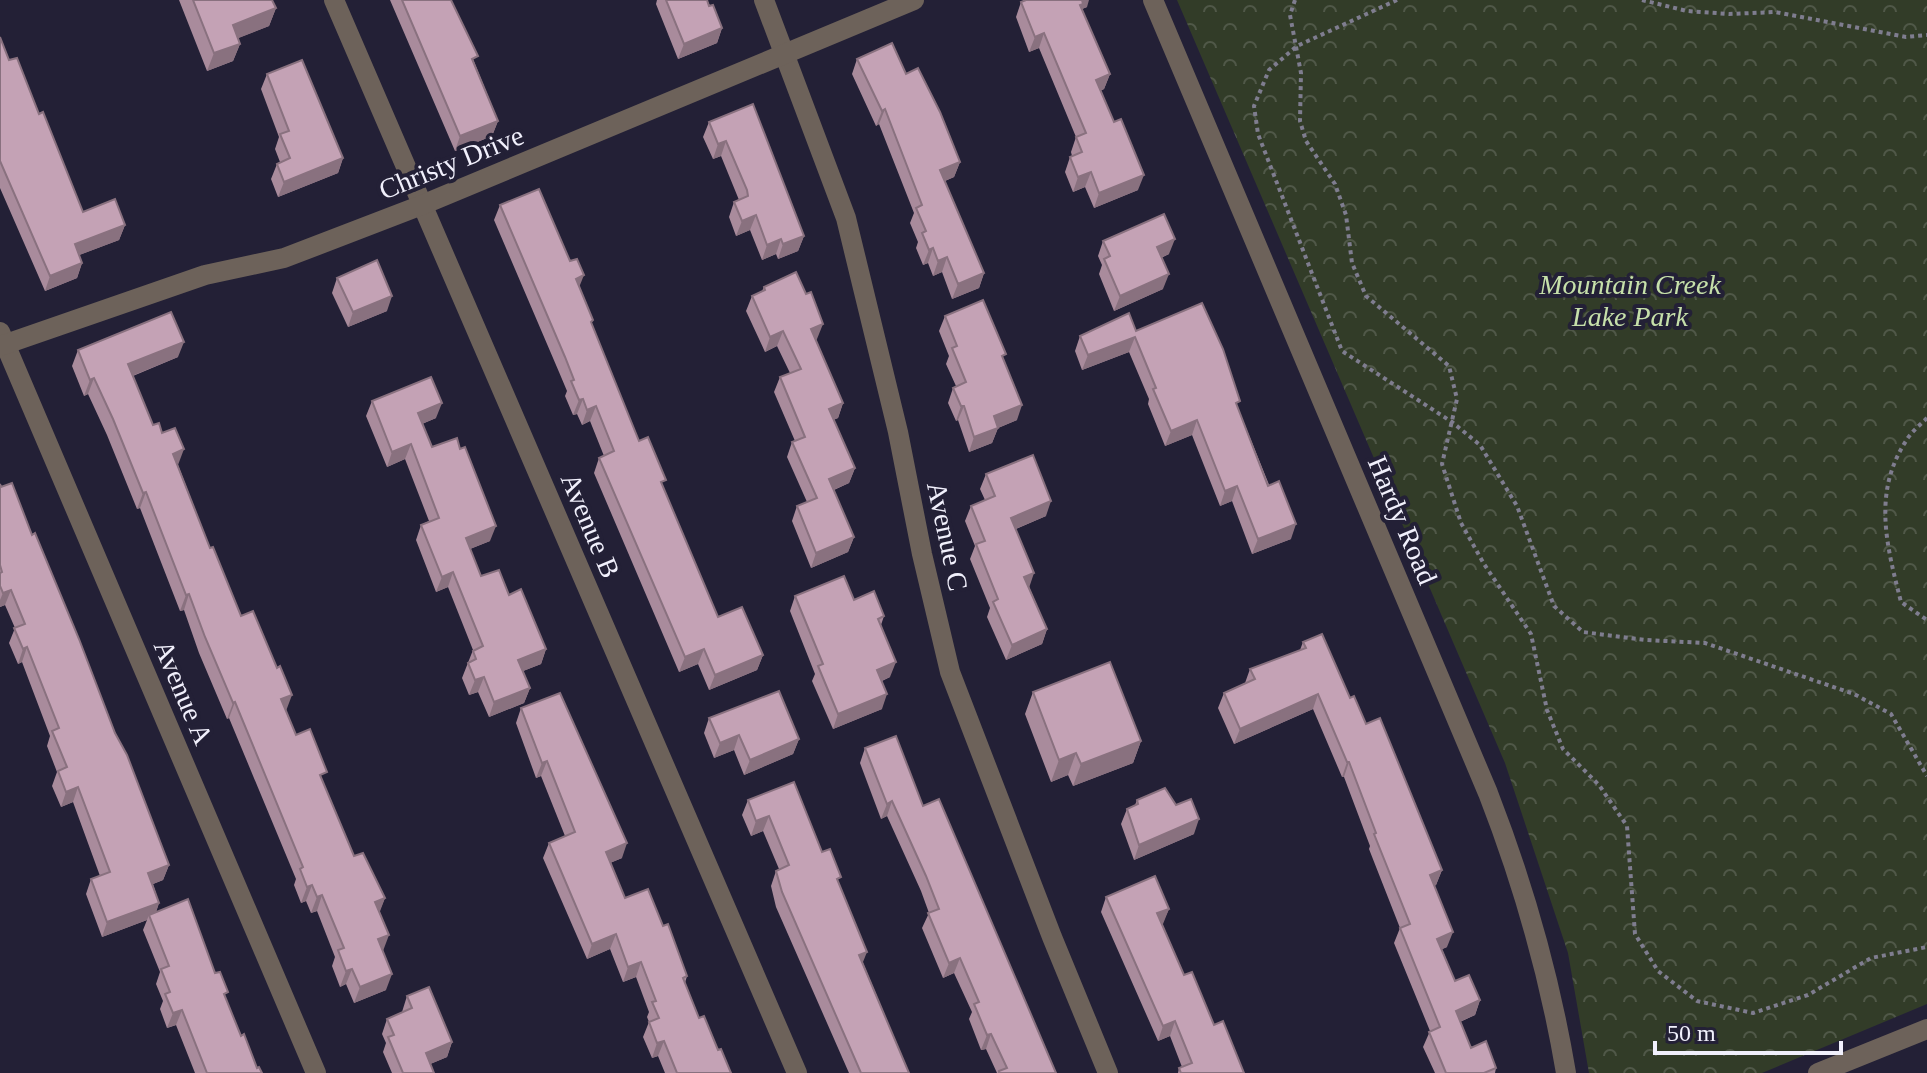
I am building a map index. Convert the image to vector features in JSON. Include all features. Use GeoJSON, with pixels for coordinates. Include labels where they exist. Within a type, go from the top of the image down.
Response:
{"type":"FeatureCollection","features":[{"type":"Feature","properties":{"kind":"street","name":"Avenue B"},"geometry":{"type":"LineString","coordinates":[[334,0],[797,1073]]}},
{"type":"Feature","properties":{"kind":"street","name":"Avenue C"},"geometry":{"type":"LineString","coordinates":[[764,0],[846,218],[898,432],[950,672],[1108,1073]]}},
{"type":"Feature","properties":{"kind":"street","name":"Christy Drive"},"geometry":{"type":"LineString","coordinates":[[2,341],[205,275],[284,258],[422,205],[914,0]]}},
{"type":"Feature","properties":{"kind":"street","name":"Hardy Road"},"geometry":{"type":"LineString","coordinates":[[1153,0],[1488,793],[1513,858],[1558,1023],[1566,1073]]}},
{"type":"Feature","properties":{"kind":"street","name":"Avenue A"},"geometry":{"type":"LineString","coordinates":[[2,341],[316,1073]]}},
{"type":"Feature","properties":{"kind":"street"},"geometry":{"type":"LineString","coordinates":[[1818,1073],[1927,1029]]}},
{"type":"Feature","properties":{"kind":"path"},"geometry":{"type":"LineString","coordinates":[[1295,0],[1290,15],[1301,73],[1300,121],[1306,141],[1335,184],[1346,215],[1352,263],[1366,296],[1449,366],[1457,399],[1442,464],[1461,523],[1484,564],[1531,634],[1547,710],[1563,749],[1599,785],[1627,826],[1635,934],[1658,971],[1697,1001],[1753,1013],[1808,995],[1871,958],[1927,947]]}},
{"type":"Feature","properties":{"kind":"path"},"geometry":{"type":"LineString","coordinates":[[1397,0],[1297,46],[1269,70],[1254,106],[1258,134],[1342,351],[1452,422],[1480,445],[1517,506],[1554,606],[1583,632],[1705,643],[1854,694],[1891,714],[1927,776]]}},
{"type":"Feature","properties":{"kind":"path"},"geometry":{"type":"LineString","coordinates":[[1642,0],[1687,11],[1729,14],[1775,12],[1906,37],[1927,35]]}},
{"type":"Feature","properties":{"kind":"path"},"geometry":{"type":"LineString","coordinates":[[1919,36],[1927,44]]}},
{"type":"Feature","properties":{"kind":"path"},"geometry":{"type":"LineString","coordinates":[[1927,418],[1906,440],[1889,478],[1884,521],[1901,602],[1927,620]]}},
{"type":"Feature","properties":{"kind":"green space","name":"Mountain Creek Lake Park"},"geometry":{"type":"Polygon","coordinates":[[[1177,0],[1927,0],[1927,1004],[1762,1073],[1589,1073],[1568,953],[1505,763],[1177,0]]]}},
{"type":"Feature","properties":{"kind":"building"},"geometry":{"type":"Polygon","coordinates":[[[193,0],[272,0],[276,8],[233,25],[240,44],[214,53],[193,0]]]}},
{"type":"Feature","properties":{"kind":"building"},"geometry":{"type":"Polygon","coordinates":[[[402,0],[451,0],[478,56],[472,59],[498,121],[460,136],[402,0]]]}},
{"type":"Feature","properties":{"kind":"building"},"geometry":{"type":"Polygon","coordinates":[[[666,0],[707,0],[709,6],[713,5],[722,28],[684,44],[666,0]]]}},
{"type":"Feature","properties":{"kind":"building"},"geometry":{"type":"Polygon","coordinates":[[[1082,0],[1083,4],[1080,5],[1110,74],[1096,80],[1114,122],[1121,119],[1144,175],[1099,193],[1091,172],[1078,177],[1070,157],[1082,152],[1076,137],[1086,133],[1044,33],[1035,37],[1021,2],[1082,0]]]}},
{"type":"Feature","properties":{"kind":"building"},"geometry":{"type":"Polygon","coordinates":[[[0,37],[9,60],[17,58],[39,114],[43,112],[83,212],[115,199],[125,225],[75,244],[82,263],[50,276],[0,161],[0,37]]]}},
{"type":"Feature","properties":{"kind":"building"},"geometry":{"type":"Polygon","coordinates":[[[892,43],[906,74],[918,68],[960,162],[940,170],[984,273],[958,284],[947,257],[938,261],[933,248],[929,250],[922,233],[926,231],[916,208],[922,205],[885,109],[882,111],[857,59],[892,43]]]}},
{"type":"Feature","properties":{"kind":"building"},"geometry":{"type":"Polygon","coordinates":[[[302,60],[343,158],[284,182],[277,164],[290,158],[280,134],[289,131],[267,74],[302,60]]]}},
{"type":"Feature","properties":{"kind":"building"},"geometry":{"type":"Polygon","coordinates":[[[753,104],[804,236],[783,244],[781,239],[767,245],[756,215],[742,221],[734,202],[748,196],[747,190],[726,141],[718,144],[709,122],[753,104]]]}},
{"type":"Feature","properties":{"kind":"building"},"geometry":{"type":"Polygon","coordinates":[[[539,189],[570,261],[577,259],[584,275],[576,279],[593,320],[591,322],[639,441],[648,437],[666,480],[661,482],[718,617],[742,607],[763,655],[715,675],[704,649],[685,657],[599,458],[614,451],[596,406],[587,410],[583,399],[579,400],[565,357],[500,205],[539,189]]]}},
{"type":"Feature","properties":{"kind":"building"},"geometry":{"type":"Polygon","coordinates":[[[1164,214],[1175,239],[1157,247],[1169,274],[1120,296],[1104,259],[1110,256],[1103,241],[1164,214]]]}},
{"type":"Feature","properties":{"kind":"building"},"geometry":{"type":"Polygon","coordinates":[[[377,260],[392,296],[353,312],[337,278],[377,260]]]}},
{"type":"Feature","properties":{"kind":"building"},"geometry":{"type":"Polygon","coordinates":[[[796,272],[806,294],[811,292],[823,324],[811,329],[843,403],[829,409],[855,468],[829,479],[854,537],[816,553],[797,506],[817,498],[792,442],[805,437],[780,377],[801,369],[783,331],[770,337],[752,296],[796,272]]]}},
{"type":"Feature","properties":{"kind":"building"},"geometry":{"type":"Polygon","coordinates":[[[983,300],[1006,354],[1002,356],[1022,405],[994,416],[998,428],[974,437],[964,406],[961,406],[953,388],[966,382],[952,348],[957,346],[945,316],[983,300]]]}},
{"type":"Feature","properties":{"kind":"building"},"geometry":{"type":"Polygon","coordinates":[[[1202,303],[1223,349],[1240,401],[1236,403],[1268,486],[1279,481],[1296,524],[1258,539],[1237,486],[1225,491],[1197,420],[1171,431],[1135,337],[1088,355],[1080,336],[1129,313],[1136,331],[1202,303]]]}},
{"type":"Feature","properties":{"kind":"building"},"geometry":{"type":"Polygon","coordinates":[[[171,312],[184,342],[128,364],[153,425],[159,423],[162,433],[175,428],[184,449],[173,454],[210,548],[213,547],[241,616],[253,611],[292,695],[281,699],[296,735],[310,729],[327,772],[320,775],[354,856],[363,853],[385,898],[375,902],[389,935],[378,939],[392,974],[360,987],[352,969],[346,971],[338,950],[344,948],[322,895],[317,897],[312,885],[307,887],[300,869],[303,867],[189,594],[186,595],[146,492],[143,493],[113,419],[94,378],[90,380],[78,350],[171,312]]]}},
{"type":"Feature","properties":{"kind":"building"},"geometry":{"type":"Polygon","coordinates":[[[431,377],[442,403],[418,413],[432,447],[457,438],[460,449],[465,447],[496,526],[466,538],[481,576],[499,570],[509,595],[521,589],[546,649],[518,660],[530,688],[494,702],[484,677],[475,680],[468,663],[476,659],[473,651],[483,646],[453,572],[442,577],[421,525],[439,518],[411,444],[392,452],[372,401],[431,377]]]}},
{"type":"Feature","properties":{"kind":"building"},"geometry":{"type":"Polygon","coordinates":[[[1033,455],[1051,501],[1011,518],[1034,573],[1024,577],[1047,629],[1012,645],[993,602],[998,599],[976,544],[985,541],[971,506],[995,496],[986,474],[1033,455]]]}},
{"type":"Feature","properties":{"kind":"building"},"geometry":{"type":"Polygon","coordinates":[[[12,483],[79,639],[115,733],[127,755],[169,865],[148,873],[159,903],[107,922],[91,879],[110,872],[78,787],[66,792],[58,771],[67,767],[52,731],[59,728],[27,647],[23,649],[14,628],[25,624],[11,590],[3,593],[0,586],[0,484],[1,487],[12,483]]]}},
{"type":"Feature","properties":{"kind":"building"},"geometry":{"type":"Polygon","coordinates":[[[844,576],[854,600],[874,591],[884,616],[878,619],[896,662],[877,670],[887,694],[838,714],[818,666],[823,664],[795,596],[844,576]]]}},
{"type":"Feature","properties":{"kind":"building"},"geometry":{"type":"Polygon","coordinates":[[[1322,634],[1350,698],[1354,696],[1366,724],[1380,718],[1442,870],[1430,875],[1453,932],[1437,939],[1455,981],[1469,975],[1480,1000],[1456,1011],[1471,1048],[1486,1041],[1496,1068],[1484,1073],[1446,1073],[1429,1032],[1440,1027],[1400,928],[1410,924],[1349,762],[1318,694],[1240,729],[1224,693],[1255,679],[1250,669],[1306,648],[1303,642],[1322,634]]]}},
{"type":"Feature","properties":{"kind":"building"},"geometry":{"type":"Polygon","coordinates":[[[1110,662],[1141,741],[1081,764],[1076,753],[1059,760],[1033,692],[1110,662]]]}},
{"type":"Feature","properties":{"kind":"building"},"geometry":{"type":"Polygon","coordinates":[[[779,691],[799,739],[750,760],[739,735],[720,743],[709,718],[779,691]]]}},
{"type":"Feature","properties":{"kind":"building"},"geometry":{"type":"Polygon","coordinates":[[[560,693],[627,843],[606,852],[625,898],[648,889],[663,926],[668,924],[687,976],[683,978],[699,1018],[704,1016],[731,1073],[677,1073],[664,1041],[657,1043],[649,1022],[659,1018],[641,962],[628,967],[616,934],[592,944],[549,843],[575,832],[547,761],[542,763],[521,708],[560,693]]]}},
{"type":"Feature","properties":{"kind":"building"},"geometry":{"type":"Polygon","coordinates":[[[896,736],[923,806],[939,799],[1056,1073],[999,1073],[1007,1068],[991,1034],[987,1035],[974,1004],[979,1002],[960,958],[949,963],[928,913],[939,909],[892,801],[887,804],[865,748],[896,736]]]}},
{"type":"Feature","properties":{"kind":"building"},"geometry":{"type":"Polygon","coordinates":[[[794,782],[822,852],[830,849],[841,877],[837,879],[867,952],[859,955],[909,1073],[861,1073],[782,892],[776,871],[789,865],[769,816],[756,821],[748,800],[794,782]]]}},
{"type":"Feature","properties":{"kind":"building"},"geometry":{"type":"Polygon","coordinates":[[[1165,788],[1176,805],[1191,799],[1199,819],[1139,845],[1127,809],[1138,804],[1137,800],[1165,788]]]}},
{"type":"Feature","properties":{"kind":"building"},"geometry":{"type":"Polygon","coordinates":[[[1155,876],[1169,909],[1157,913],[1184,975],[1192,972],[1214,1025],[1223,1021],[1244,1073],[1181,1073],[1179,1068],[1192,1063],[1175,1021],[1163,1026],[1106,897],[1155,876]]]}},
{"type":"Feature","properties":{"kind":"building"},"geometry":{"type":"Polygon","coordinates":[[[188,899],[215,973],[220,972],[228,992],[224,994],[241,1036],[244,1034],[257,1068],[262,1073],[207,1073],[182,1010],[173,1013],[165,994],[170,992],[161,969],[169,966],[149,915],[188,899]]]}},
{"type":"Feature","properties":{"kind":"building"},"geometry":{"type":"Polygon","coordinates":[[[429,987],[452,1042],[426,1053],[434,1073],[403,1073],[388,1037],[394,1035],[387,1019],[412,1008],[407,996],[429,987]]]}}]}
